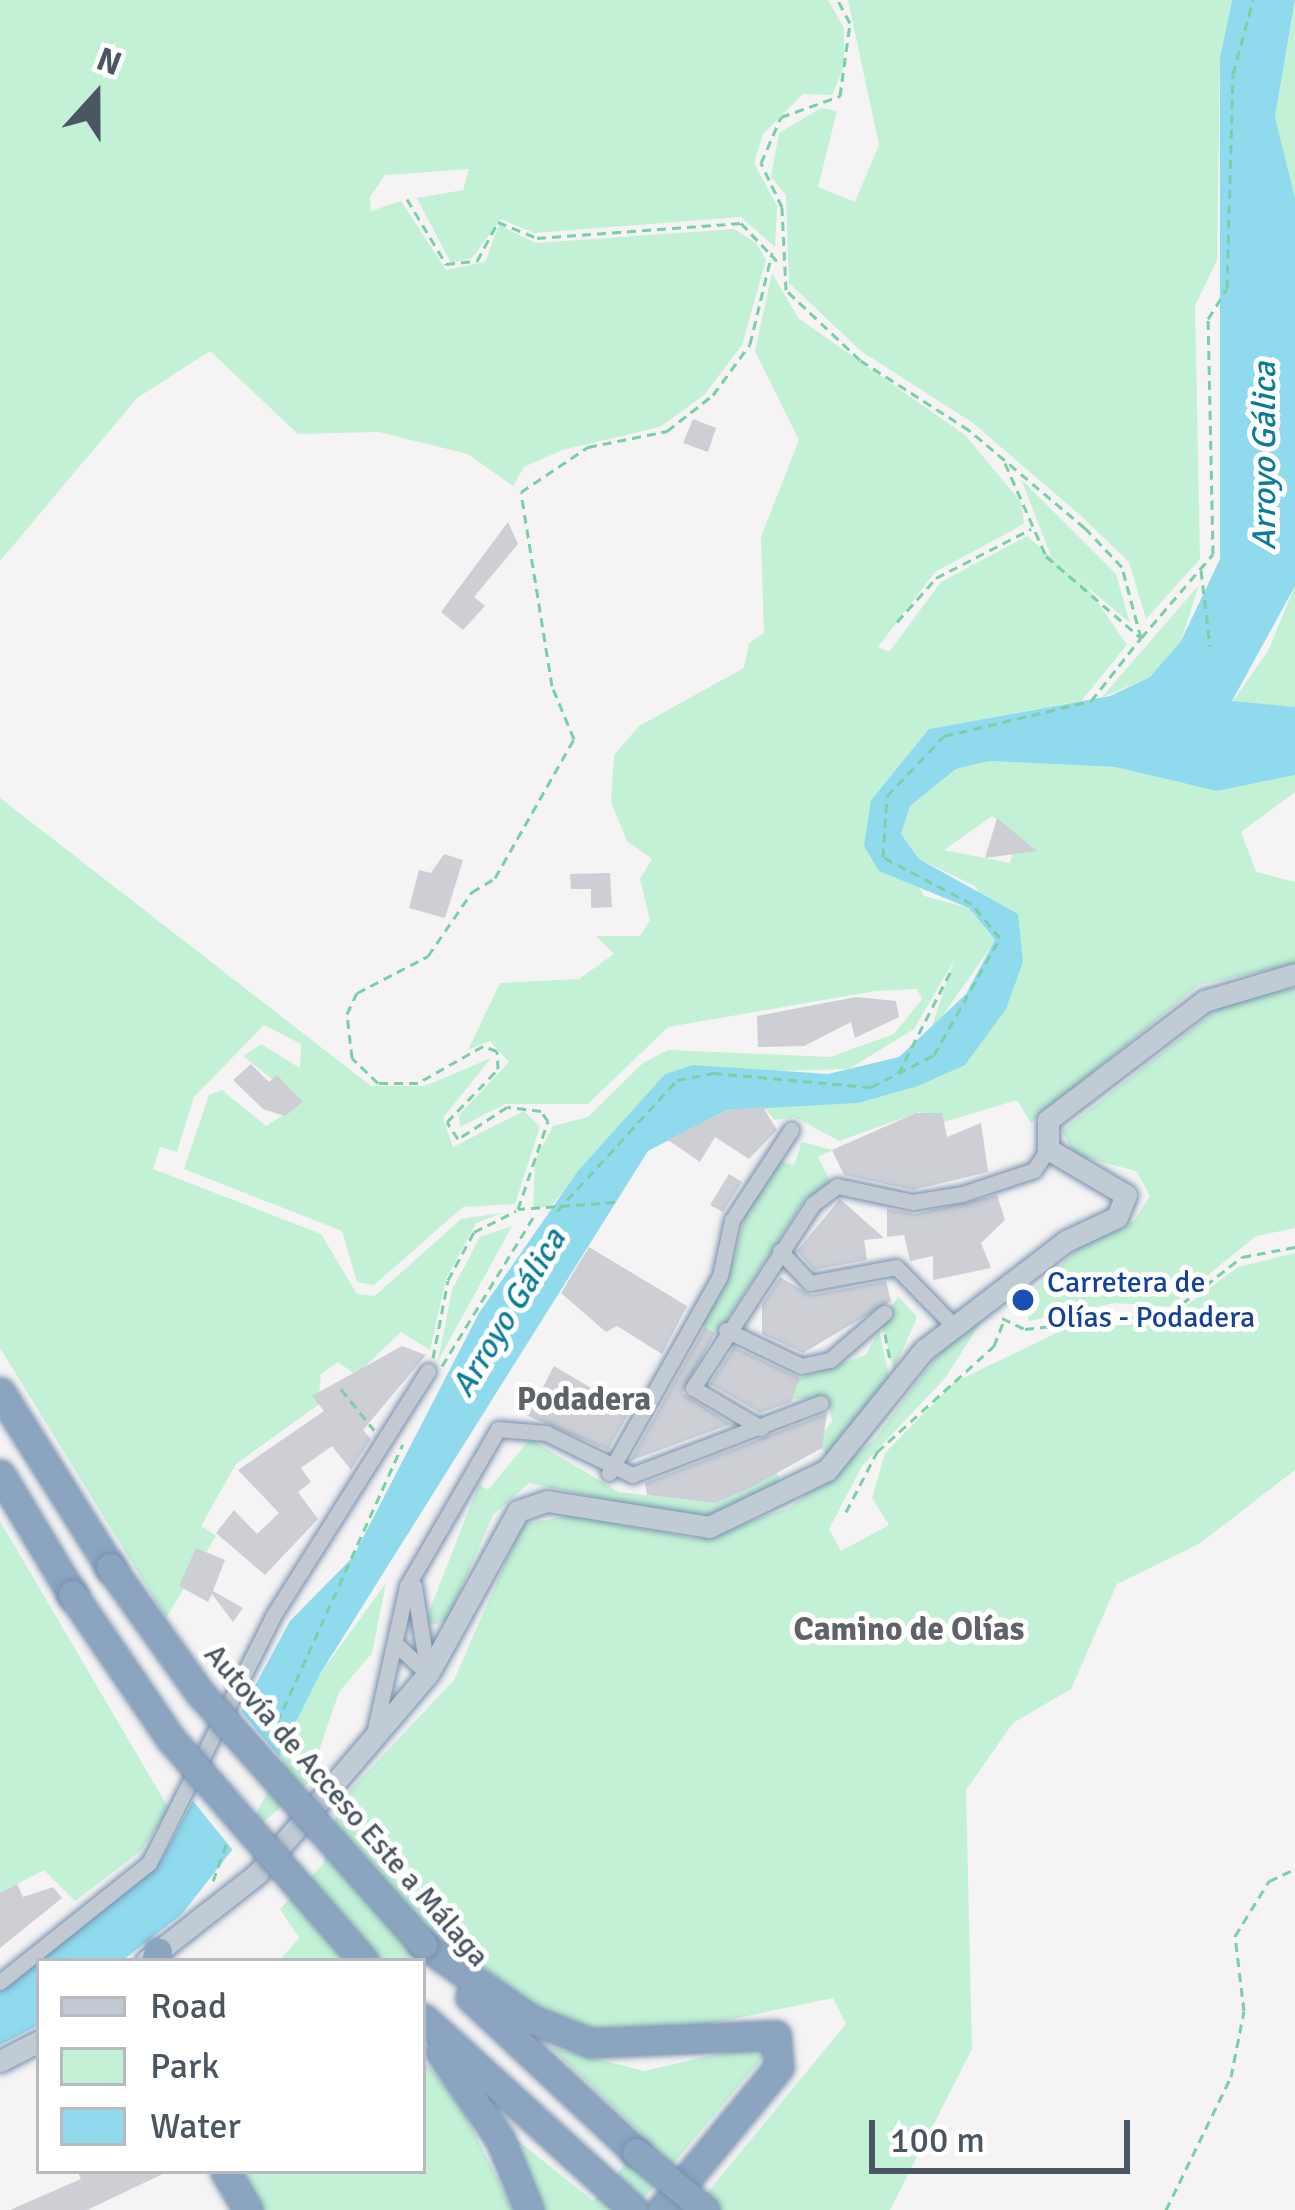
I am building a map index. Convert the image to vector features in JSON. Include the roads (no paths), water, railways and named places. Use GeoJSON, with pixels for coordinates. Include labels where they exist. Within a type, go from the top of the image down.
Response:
{"type":"FeatureCollection","features":[{"type":"Feature","properties":{"kind":"highway","name":"Autovía de Acceso Este a Málaga"},"geometry":{"type":"LineString","coordinates":[[0,1392],[110,1567],[213,1709],[424,1944],[636,2152],[705,2210]]}},
{"type":"Feature","properties":{"kind":"highway"},"geometry":{"type":"LineString","coordinates":[[0,1474],[72,1594],[171,1739],[361,1958]]}},
{"type":"Feature","properties":{"kind":"highway"},"geometry":{"type":"LineString","coordinates":[[424,1944],[530,2019],[591,2043],[776,2035],[779,2067],[661,2210]]}},
{"type":"Feature","properties":{"kind":"highway"},"geometry":{"type":"LineString","coordinates":[[426,2021],[634,2210]]}},
{"type":"Feature","properties":{"kind":"highway"},"geometry":{"type":"LineString","coordinates":[[426,2033],[476,2097],[530,2210]]}},
{"type":"Feature","properties":{"kind":"highway"},"geometry":{"type":"LineString","coordinates":[[213,2174],[224,2210]]}},
{"type":"Feature","properties":{"kind":"highway"},"geometry":{"type":"LineString","coordinates":[[227,2174],[248,2210]]}},
{"type":"Feature","properties":{"kind":"main road"},"geometry":{"type":"LineString","coordinates":[[153,1958],[257,1874],[428,1675],[468,1613],[518,1511],[547,1502],[709,1528],[827,1470],[953,1324],[996,1313],[1066,1241],[1117,1217],[1126,1196],[1048,1149],[1048,1120],[1204,1001],[1295,974]]}},
{"type":"Feature","properties":{"kind":"main road"},"geometry":{"type":"LineString","coordinates":[[0,2061],[36,2043]]}},
{"type":"Feature","properties":{"kind":"street"},"geometry":{"type":"LineString","coordinates":[[609,1472],[720,1276],[732,1220],[791,1130]]}},
{"type":"Feature","properties":{"kind":"street"},"geometry":{"type":"LineString","coordinates":[[761,1428],[693,1388],[780,1251],[837,1186],[913,1202],[962,1194],[1034,1170],[1048,1149]]}},
{"type":"Feature","properties":{"kind":"street"},"geometry":{"type":"LineString","coordinates":[[780,1251],[810,1283],[896,1268],[953,1324]]}},
{"type":"Feature","properties":{"kind":"street"},"geometry":{"type":"LineString","coordinates":[[726,1330],[801,1366],[879,1320]]}},
{"type":"Feature","properties":{"kind":"street"},"geometry":{"type":"LineString","coordinates":[[0,1982],[149,1863],[233,1694],[428,1371]]}},
{"type":"Feature","properties":{"kind":"street"},"geometry":{"type":"LineString","coordinates":[[372,1739],[418,1565],[498,1429],[546,1433],[609,1472],[670,1469],[821,1403]]}},
{"type":"Feature","properties":{"kind":"street"},"geometry":{"type":"LineString","coordinates":[[418,1565],[414,1625],[428,1675]]}},
{"type":"Feature","properties":{"kind":"street"},"geometry":{"type":"LineString","coordinates":[[414,1625],[441,1636],[468,1613]]}},
{"type":"Feature","properties":{"kind":"street"},"geometry":{"type":"LineString","coordinates":[[397,1645],[428,1675]]}},
{"type":"Feature","properties":{"kind":"water","name":"Arroyo Gálica"},"geometry":{"type":"Polygon","coordinates":[[[1232,0],[1295,0],[1275,117],[1295,198],[1295,586],[1232,701],[1295,707],[1295,775],[1217,791],[1115,767],[989,761],[956,769],[910,806],[901,834],[919,859],[1018,914],[1023,962],[1006,1009],[965,1065],[918,1086],[858,1103],[727,1110],[648,1151],[320,1674],[232,1850],[182,1914],[126,1958],[39,1958],[160,1862],[290,1621],[353,1557],[479,1313],[578,1171],[665,1074],[693,1065],[828,1074],[899,1057],[966,994],[995,940],[969,908],[879,871],[864,846],[871,800],[929,729],[1110,696],[1150,677],[1181,641],[1220,559],[1220,58],[1232,0]]]}},
{"type":"Feature","properties":{"kind":"water"},"geometry":{"type":"Polygon","coordinates":[[[36,1960],[36,2027],[0,2045],[0,1989],[36,1960]]]}},
{"type":"Feature","properties":{"kind":"place","name":"Carretera de Olías - Podadera"},"geometry":{"type":"Point","coordinates":[1023,1300]}},
{"type":"Feature","properties":{"kind":"district","name":"Podadera"},"geometry":{"type":"Point","coordinates":[584,1400]}},
{"type":"Feature","properties":{"kind":"district","name":"Camino de Olías"},"geometry":{"type":"Point","coordinates":[909,1630]}}]}
